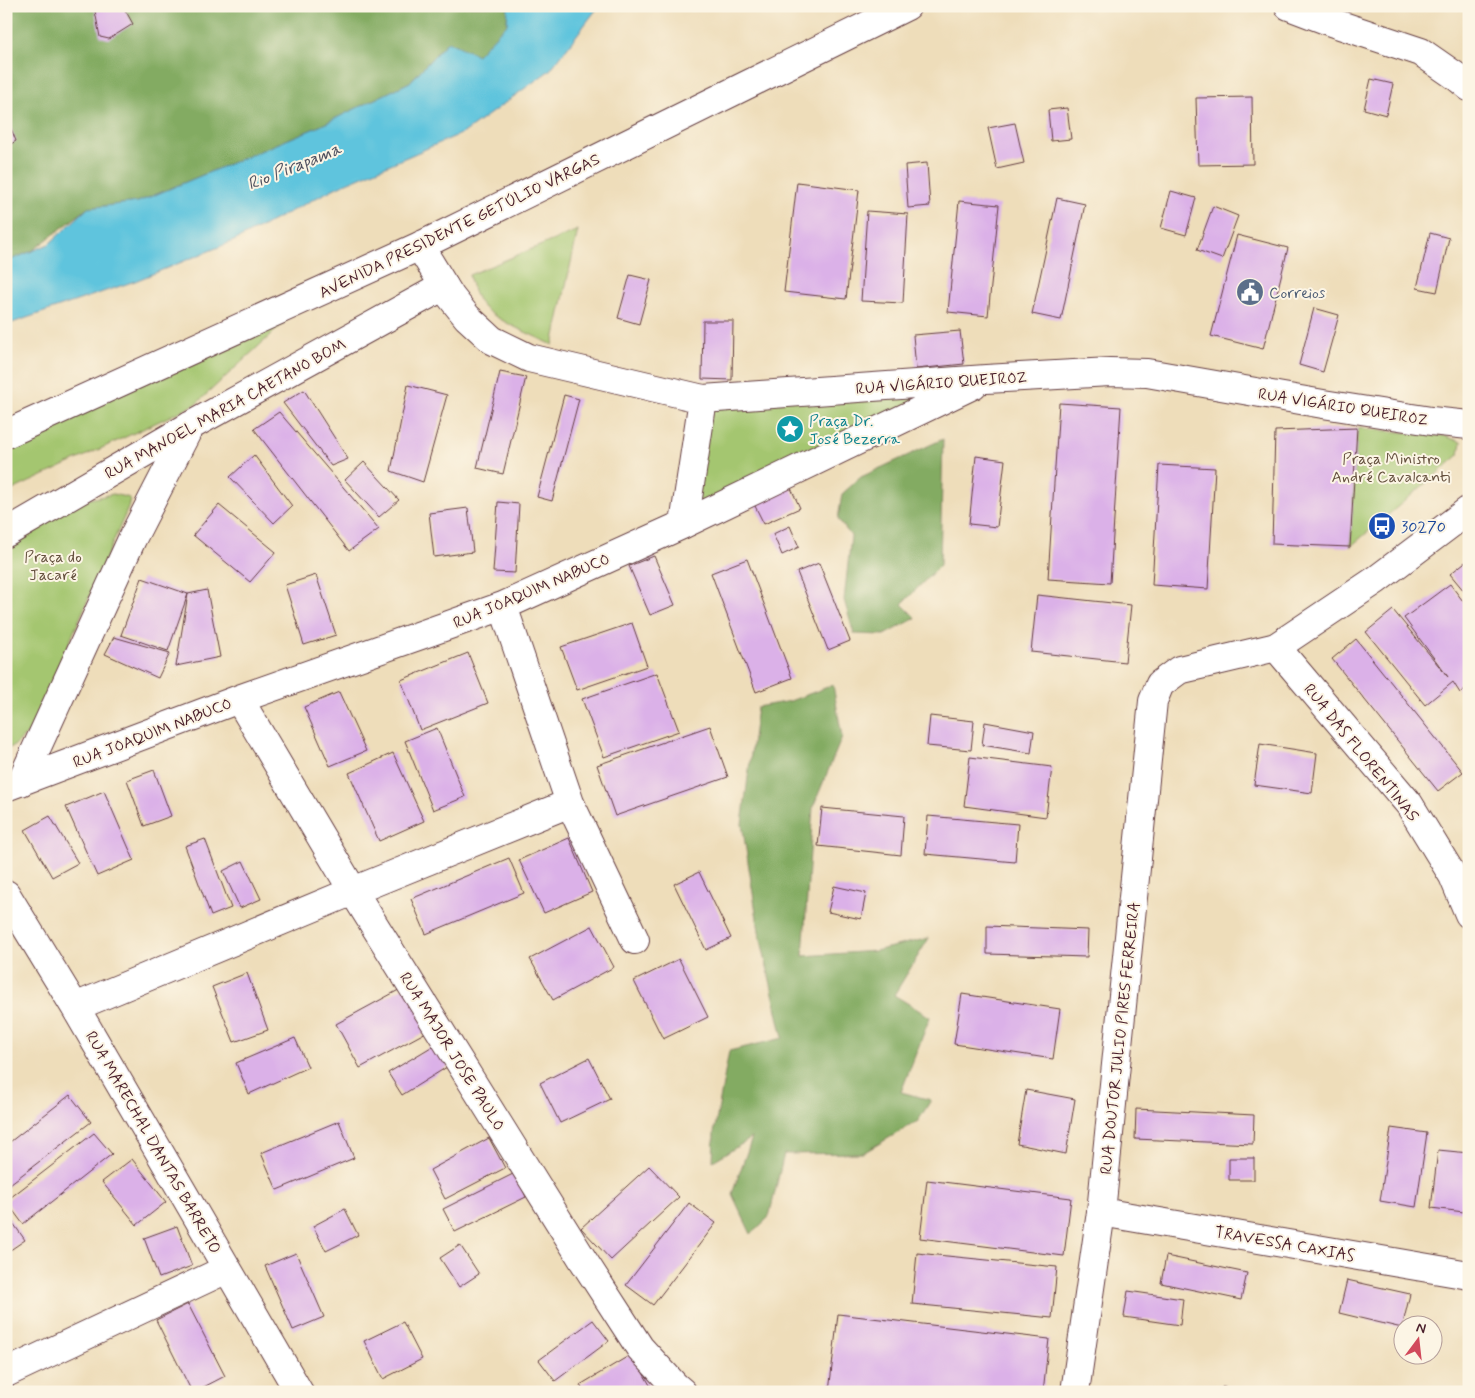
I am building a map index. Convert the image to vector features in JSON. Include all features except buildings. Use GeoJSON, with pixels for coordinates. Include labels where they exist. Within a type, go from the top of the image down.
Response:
{"type":"FeatureCollection","features":[{"type":"Feature","properties":{"kind":"street","name":"AVENIDA PRESIDENTE GETÚLIO VARGAS"},"geometry":{"type":"LineString","coordinates":[[6,434],[422,245],[907,6]]}},
{"type":"Feature","properties":{"kind":"street"},"geometry":{"type":"LineString","coordinates":[[1289,6],[1421,52],[1469,87]]}},
{"type":"Feature","properties":{"kind":"street","name":"RUA VIGÁRIO QUEIROZ"},"geometry":{"type":"LineString","coordinates":[[422,245],[425,256],[451,297],[467,317],[492,340],[529,358],[703,399],[986,379],[1110,372],[1147,372],[1332,406],[1469,425]]}},
{"type":"Feature","properties":{"kind":"street","name":"RUA MANOEL MARIA CAETANO BOM"},"geometry":{"type":"LineString","coordinates":[[6,533],[190,426],[444,286]]}},
{"type":"Feature","properties":{"kind":"street","name":"RUA JOAQUIM NABUCO"},"geometry":{"type":"LineString","coordinates":[[14,784],[239,699],[503,606],[684,524],[986,379]]}},
{"type":"Feature","properties":{"kind":"street"},"geometry":{"type":"LineString","coordinates":[[684,524],[703,399]]}},
{"type":"Feature","properties":{"kind":"street"},"geometry":{"type":"LineString","coordinates":[[14,784],[132,539],[190,426]]}},
{"type":"Feature","properties":{"kind":"street"},"geometry":{"type":"LineString","coordinates":[[1276,647],[1376,580],[1469,510]]}},
{"type":"Feature","properties":{"kind":"street"},"geometry":{"type":"LineString","coordinates":[[503,606],[570,803],[635,940]]}},
{"type":"Feature","properties":{"kind":"street","name":"RUA DOUTOR JULIO PIRES FERREIRA"},"geometry":{"type":"LineString","coordinates":[[1075,1392],[1101,1212],[1154,701],[1160,684],[1178,670],[1276,647]]}},
{"type":"Feature","properties":{"kind":"street","name":"RUA DAS FLORENTINAS"},"geometry":{"type":"LineString","coordinates":[[1276,647],[1409,804],[1453,876],[1469,914]]}},
{"type":"Feature","properties":{"kind":"street","name":"RUA MAJOR JOSE PAULO"},"geometry":{"type":"LineString","coordinates":[[239,699],[353,891],[640,1348],[682,1392]]}},
{"type":"Feature","properties":{"kind":"street"},"geometry":{"type":"LineString","coordinates":[[75,1008],[353,891],[570,803]]}},
{"type":"Feature","properties":{"kind":"street","name":"RUA MARECHAL DANTAS BARRETO"},"geometry":{"type":"LineString","coordinates":[[6,894],[75,1008],[299,1392]]}},
{"type":"Feature","properties":{"kind":"street","name":"TRAVESSA CAXIAS"},"geometry":{"type":"LineString","coordinates":[[1101,1212],[1469,1275]]}},
{"type":"Feature","properties":{"kind":"street"},"geometry":{"type":"LineString","coordinates":[[6,1373],[227,1269]]}},
{"type":"Feature","properties":{"kind":"green space"},"geometry":{"type":"Polygon","coordinates":[[[6,6],[508,6],[507,24],[477,56],[448,41],[410,82],[320,126],[138,202],[88,208],[32,251],[6,262],[6,6]]]}},
{"type":"Feature","properties":{"kind":"green space"},"geometry":{"type":"Polygon","coordinates":[[[578,230],[553,345],[516,328],[483,307],[474,292],[469,275],[578,230]]]}},
{"type":"Feature","properties":{"kind":"green space"},"geometry":{"type":"Polygon","coordinates":[[[287,320],[196,404],[6,493],[6,441],[287,320]]]}},
{"type":"Feature","properties":{"kind":"green space","name":"Praça Dr. José Bezerra"},"geometry":{"type":"Polygon","coordinates":[[[986,379],[684,524],[703,399],[986,379]]]}},
{"type":"Feature","properties":{"kind":"green space","name":"Praça Ministro André Cavalcanti"},"geometry":{"type":"Polygon","coordinates":[[[1357,428],[1445,436],[1461,442],[1459,455],[1350,547],[1357,428]]]}},
{"type":"Feature","properties":{"kind":"green space"},"geometry":{"type":"Polygon","coordinates":[[[943,439],[940,565],[902,604],[916,618],[884,635],[854,634],[844,600],[851,536],[838,519],[842,494],[861,477],[943,439]]]}},
{"type":"Feature","properties":{"kind":"green space","name":"Praça do Jacaré"},"geometry":{"type":"Polygon","coordinates":[[[113,494],[130,498],[128,508],[31,730],[14,746],[6,749],[6,541],[57,506],[113,494]]]}},
{"type":"Feature","properties":{"kind":"green space"},"geometry":{"type":"Polygon","coordinates":[[[833,685],[842,737],[813,807],[803,956],[875,951],[929,938],[894,995],[930,1017],[901,1092],[931,1100],[918,1121],[863,1153],[784,1154],[769,1217],[751,1234],[732,1194],[752,1138],[713,1161],[714,1133],[729,1051],[783,1038],[759,931],[742,824],[757,707],[790,701],[833,685]]]}},
{"type":"Feature","properties":{"kind":"water","name":"Rio Pirapama"},"geometry":{"type":"Polygon","coordinates":[[[508,6],[599,6],[550,70],[465,132],[337,187],[236,240],[135,281],[6,325],[6,262],[49,244],[88,208],[138,202],[320,126],[410,82],[448,41],[477,55],[507,24],[508,6]]]}},
{"type":"Feature","properties":{"kind":"place","name":"Correios"},"geometry":{"type":"Point","coordinates":[1250,292]}},
{"type":"Feature","properties":{"kind":"place","name":"Praça Dr. José Bezerra"},"geometry":{"type":"Point","coordinates":[790,429]}},
{"type":"Feature","properties":{"kind":"place","name":"30270"},"geometry":{"type":"Point","coordinates":[1382,526]}}]}
